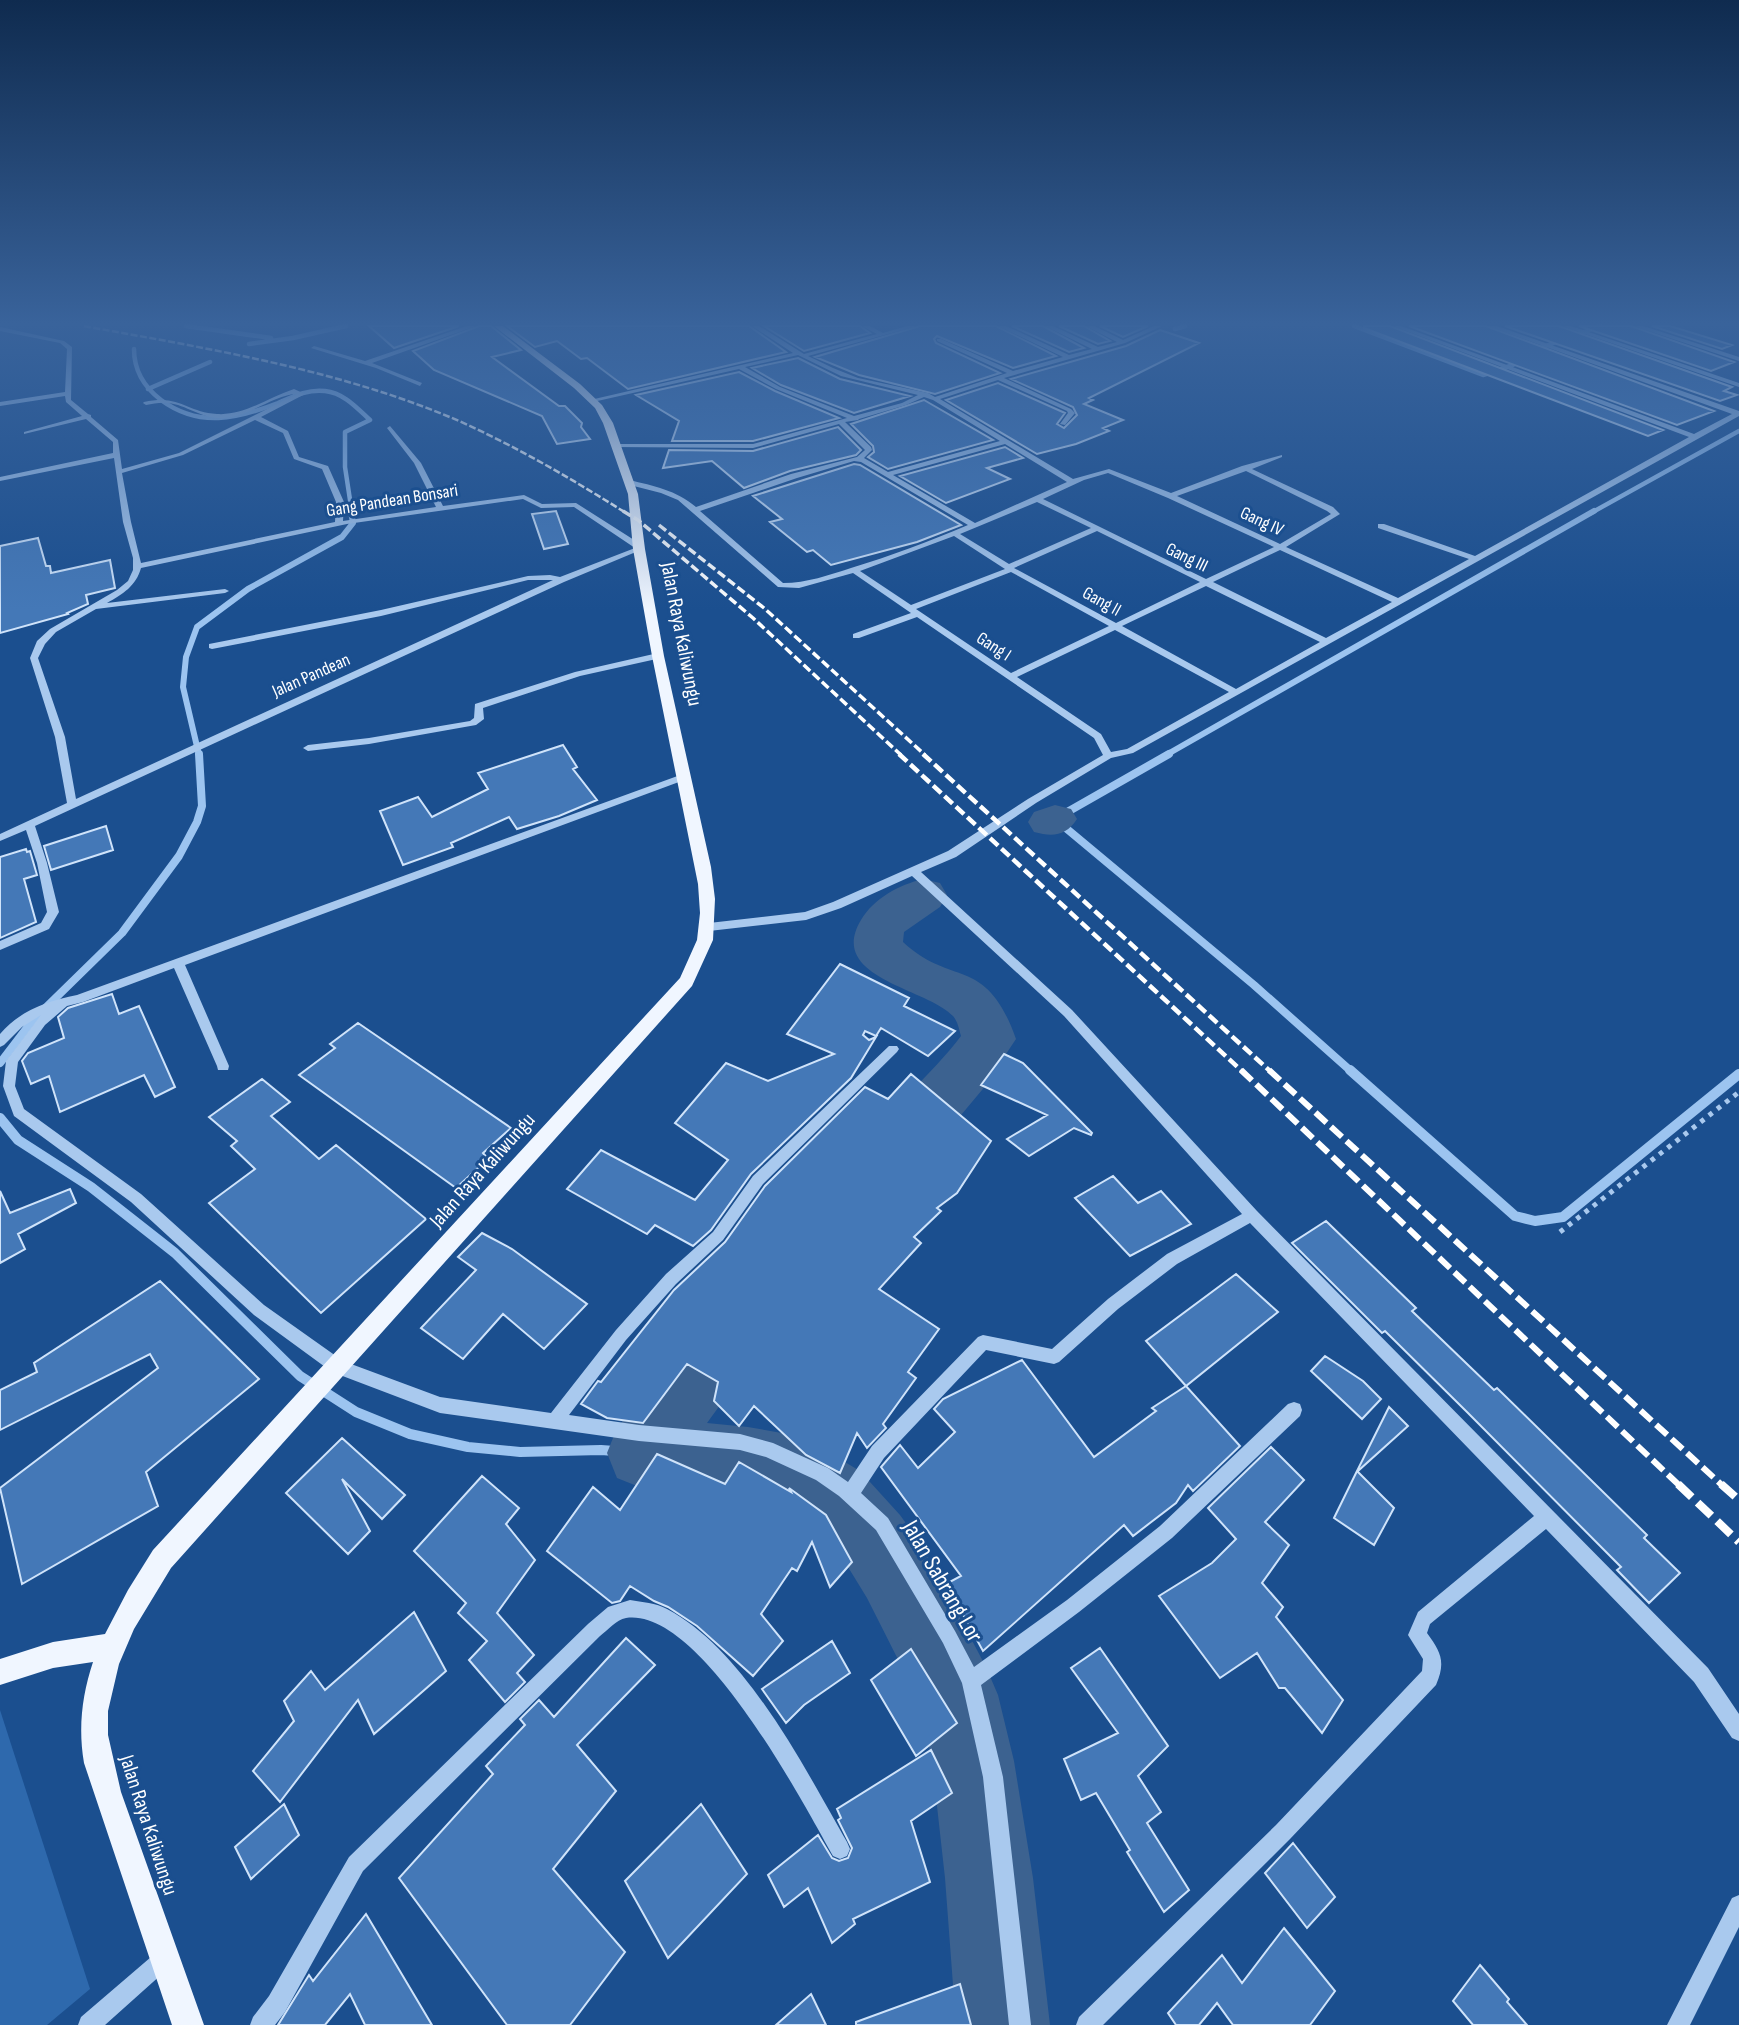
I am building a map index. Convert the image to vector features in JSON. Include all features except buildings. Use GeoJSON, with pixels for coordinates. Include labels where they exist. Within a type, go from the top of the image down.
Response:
{"type":"FeatureCollection","features":[{"type":"Feature","properties":{"kind":"main road","name":"Jalan Raya Kaliwungu"},"geometry":{"type":"LineString","coordinates":[[188,2025],[107,1792],[94,1735],[99,1697],[111,1646],[129,1608],[162,1559],[686,982],[699,963],[709,927],[703,867],[658,656],[639,548],[638,520],[629,482],[606,420]]}},
{"type":"Feature","properties":{"kind":"main road"},"geometry":{"type":"LineString","coordinates":[[0,1672],[54,1655],[111,1646]]}},
{"type":"Feature","properties":{"kind":"street"},"geometry":{"type":"LineString","coordinates":[[26,433],[72,420]]}},
{"type":"Feature","properties":{"kind":"street"},"geometry":{"type":"LineString","coordinates":[[72,805],[60,737],[34,658],[36,647],[41,640],[127,585],[137,572],[138,566],[127,522],[116,441],[94,420]]}},
{"type":"Feature","properties":{"kind":"street"},"geometry":{"type":"LineString","coordinates":[[121,471],[181,454],[248,420]]}},
{"type":"Feature","properties":{"kind":"street"},"geometry":{"type":"LineString","coordinates":[[262,420],[286,432],[296,458],[325,468],[340,502],[343,522]]}},
{"type":"Feature","properties":{"kind":"street"},"geometry":{"type":"LineString","coordinates":[[615,446],[753,446],[851,420]]}},
{"type":"Feature","properties":{"kind":"street"},"geometry":{"type":"LineString","coordinates":[[969,420],[1074,483]]}},
{"type":"Feature","properties":{"kind":"street"},"geometry":{"type":"LineString","coordinates":[[1063,425],[1066,420]]}},
{"type":"Feature","properties":{"kind":"street"},"geometry":{"type":"LineString","coordinates":[[1651,420],[1696,437]]}},
{"type":"Feature","properties":{"kind":"street"},"geometry":{"type":"LineString","coordinates":[[709,927],[806,916],[952,854],[1108,756],[1130,751],[1726,420]]}},
{"type":"Feature","properties":{"kind":"street"},"geometry":{"type":"LineString","coordinates":[[695,510],[793,476],[859,459],[869,450],[868,447],[842,423]]}},
{"type":"Feature","properties":{"kind":"street"},"geometry":{"type":"LineString","coordinates":[[390,428],[417,463],[440,508]]}},
{"type":"Feature","properties":{"kind":"street"},"geometry":{"type":"LineString","coordinates":[[887,474],[1005,442]]}},
{"type":"Feature","properties":{"kind":"street"},"geometry":{"type":"LineString","coordinates":[[0,479],[116,455]]}},
{"type":"Feature","properties":{"kind":"street"},"geometry":{"type":"LineString","coordinates":[[1171,496],[1280,456]]}},
{"type":"Feature","properties":{"kind":"street"},"geometry":{"type":"LineString","coordinates":[[859,459],[975,526]]}},
{"type":"Feature","properties":{"kind":"street"},"geometry":{"type":"LineString","coordinates":[[1012,676],[1280,547],[1336,513],[1245,468]]}},
{"type":"Feature","properties":{"kind":"street"},"geometry":{"type":"LineString","coordinates":[[629,482],[671,493],[785,586],[797,586],[853,570],[955,534],[1074,483],[1109,471]]}},
{"type":"Feature","properties":{"kind":"street","name":"Gang IV"},"geometry":{"type":"LineString","coordinates":[[1109,471],[1171,496],[1399,602]]}},
{"type":"Feature","properties":{"kind":"street","name":"Gang Pandean Bonsari"},"geometry":{"type":"LineString","coordinates":[[138,566],[343,522],[524,497],[541,506],[576,505],[639,548]]}},
{"type":"Feature","properties":{"kind":"street","name":"Gang III"},"geometry":{"type":"LineString","coordinates":[[1037,499],[1325,641]]}},
{"type":"Feature","properties":{"kind":"street"},"geometry":{"type":"LineString","coordinates":[[1381,526],[1477,559]]}},
{"type":"Feature","properties":{"kind":"street"},"geometry":{"type":"LineString","coordinates":[[856,636],[1096,529]]}},
{"type":"Feature","properties":{"kind":"street","name":"Gang II"},"geometry":{"type":"LineString","coordinates":[[955,534],[1010,568],[1235,692]]}},
{"type":"Feature","properties":{"kind":"street","name":"Jalan Pandean"},"geometry":{"type":"LineString","coordinates":[[0,838],[561,580],[639,548]]}},
{"type":"Feature","properties":{"kind":"street","name":"Gang I"},"geometry":{"type":"LineString","coordinates":[[853,570],[1098,736],[1108,756]]}},
{"type":"Feature","properties":{"kind":"street"},"geometry":{"type":"LineString","coordinates":[[212,646],[528,579],[550,577],[561,580]]}},
{"type":"Feature","properties":{"kind":"street"},"geometry":{"type":"LineString","coordinates":[[91,608],[225,591]]}},
{"type":"Feature","properties":{"kind":"street"},"geometry":{"type":"LineString","coordinates":[[308,748],[369,741],[473,723],[479,719],[479,706],[578,674],[658,656]]}},
{"type":"Feature","properties":{"kind":"street"},"geometry":{"type":"LineString","coordinates":[[0,1042],[16,1025],[53,1004],[178,963],[682,777]]}},
{"type":"Feature","properties":{"kind":"street"},"geometry":{"type":"LineString","coordinates":[[0,946],[45,926],[53,912],[30,825]]}},
{"type":"Feature","properties":{"kind":"street"},"geometry":{"type":"LineString","coordinates":[[913,871],[1068,1013],[1252,1215],[1701,1675],[1739,1731]]}},
{"type":"Feature","properties":{"kind":"street"},"geometry":{"type":"LineString","coordinates":[[178,963],[223,1066]]}},
{"type":"Feature","properties":{"kind":"street","name":"Jalan Sabrang Lor"},"geometry":{"type":"LineString","coordinates":[[53,1004],[12,1061],[9,1086],[19,1112],[136,1198],[259,1311],[335,1370],[440,1405],[639,1433],[740,1442],[767,1449],[803,1463],[850,1494],[882,1524],[897,1545],[971,1681],[993,1777],[1020,2025]]}},
{"type":"Feature","properties":{"kind":"street"},"geometry":{"type":"LineString","coordinates":[[555,1420],[621,1335],[671,1279],[718,1236],[758,1180],[893,1049]]}},
{"type":"Feature","properties":{"kind":"street"},"geometry":{"type":"LineString","coordinates":[[850,1494],[878,1452],[983,1342],[1054,1357],[1113,1304],[1172,1258],[1252,1215]]}},
{"type":"Feature","properties":{"kind":"street"},"geometry":{"type":"LineString","coordinates":[[971,1681],[1073,1606],[1166,1532],[1294,1410]]}},
{"type":"Feature","properties":{"kind":"street"},"geometry":{"type":"LineString","coordinates":[[1087,2025],[1283,1832],[1429,1678],[1434,1670],[1433,1656],[1416,1635],[1424,1618],[1547,1517]]}},
{"type":"Feature","properties":{"kind":"street"},"geometry":{"type":"LineString","coordinates":[[261,2025],[278,2004],[356,1864],[594,1630],[611,1615],[628,1609],[647,1610],[670,1619],[696,1639],[777,1738],[840,1849]]}},
{"type":"Feature","properties":{"kind":"street"},"geometry":{"type":"LineString","coordinates":[[1678,2025],[1739,1905]]}},
{"type":"Feature","properties":{"kind":"street"},"geometry":{"type":"LineString","coordinates":[[89,2025],[165,1958]]}},
{"type":"Feature","properties":{"kind":"path"},"geometry":{"type":"LineString","coordinates":[[1560,1232],[1739,1092]]}},
{"type":"Feature","properties":{"kind":"shaded area"},"geometry":{"type":"Polygon","coordinates":[[[0,1710],[90,1989],[47,2025],[0,2025],[0,1710]]]}},
{"type":"Feature","properties":{"kind":"waterway"},"geometry":{"type":"LineString","coordinates":[[352,513],[345,467],[345,432],[369,420]]}},
{"type":"Feature","properties":{"kind":"waterway"},"geometry":{"type":"LineString","coordinates":[[1591,513],[1739,431]]}},
{"type":"Feature","properties":{"kind":"waterway"},"geometry":{"type":"LineString","coordinates":[[199,755],[183,687],[186,657],[197,627],[248,589],[342,537],[353,523],[351,511]]}},
{"type":"Feature","properties":{"kind":"waterway"},"geometry":{"type":"LineString","coordinates":[[1166,755],[1594,511]]}},
{"type":"Feature","properties":{"kind":"waterway"},"geometry":{"type":"LineString","coordinates":[[0,1063],[33,1020],[122,933],[179,856],[197,822],[202,806],[199,754]]}},
{"type":"Feature","properties":{"kind":"waterway"},"geometry":{"type":"LineString","coordinates":[[1169,754],[1055,819],[1254,985],[1352,1072]]}},
{"type":"Feature","properties":{"kind":"waterway"},"geometry":{"type":"LineString","coordinates":[[1050,822],[1055,819]]}},
{"type":"Feature","properties":{"kind":"waterway"},"geometry":{"type":"LineString","coordinates":[[894,1153],[963,1075],[989,1039],[982,1017],[971,1002],[942,984],[893,962],[879,948],[878,938],[885,922],[898,910],[923,895]]}},
{"type":"Feature","properties":{"kind":"waterway"},"geometry":{"type":"LineString","coordinates":[[1350,1070],[1515,1216],[1535,1221],[1563,1217],[1739,1074]]}},
{"type":"Feature","properties":{"kind":"waterway"},"geometry":{"type":"LineString","coordinates":[[0,1118],[18,1140],[91,1187],[175,1253],[300,1376],[356,1412],[410,1434],[468,1447],[520,1452],[601,1450],[642,1453]]}},
{"type":"Feature","properties":{"kind":"waterway"},"geometry":{"type":"LineString","coordinates":[[746,1317],[642,1453],[748,1462],[793,1471],[835,1496],[874,1541],[894,1571],[958,1695],[973,1761],[989,1878],[1003,2025]]}},
{"type":"Feature","properties":{"kind":"railway"},"geometry":{"type":"LineString","coordinates":[[458,420],[565,476],[626,513]]}},
{"type":"Feature","properties":{"kind":"railway"},"geometry":{"type":"LineString","coordinates":[[623,511],[638,520],[753,618],[901,755]]}},
{"type":"Feature","properties":{"kind":"railway"},"geometry":{"type":"LineString","coordinates":[[659,525],[764,608],[925,755]]}},
{"type":"Feature","properties":{"kind":"railway"},"geometry":{"type":"LineString","coordinates":[[899,754],[1243,1072]]}},
{"type":"Feature","properties":{"kind":"railway"},"geometry":{"type":"LineString","coordinates":[[923,754],[1271,1072]]}},
{"type":"Feature","properties":{"kind":"railway"},"geometry":{"type":"LineString","coordinates":[[1241,1070],[1680,1486]]}},
{"type":"Feature","properties":{"kind":"railway"},"geometry":{"type":"LineString","coordinates":[[1269,1070],[1723,1486]]}},
{"type":"Feature","properties":{"kind":"railway"},"geometry":{"type":"LineString","coordinates":[[1678,1484],[1739,1542]]}},
{"type":"Feature","properties":{"kind":"railway"},"geometry":{"type":"LineString","coordinates":[[1721,1484],[1739,1500]]}}]}
